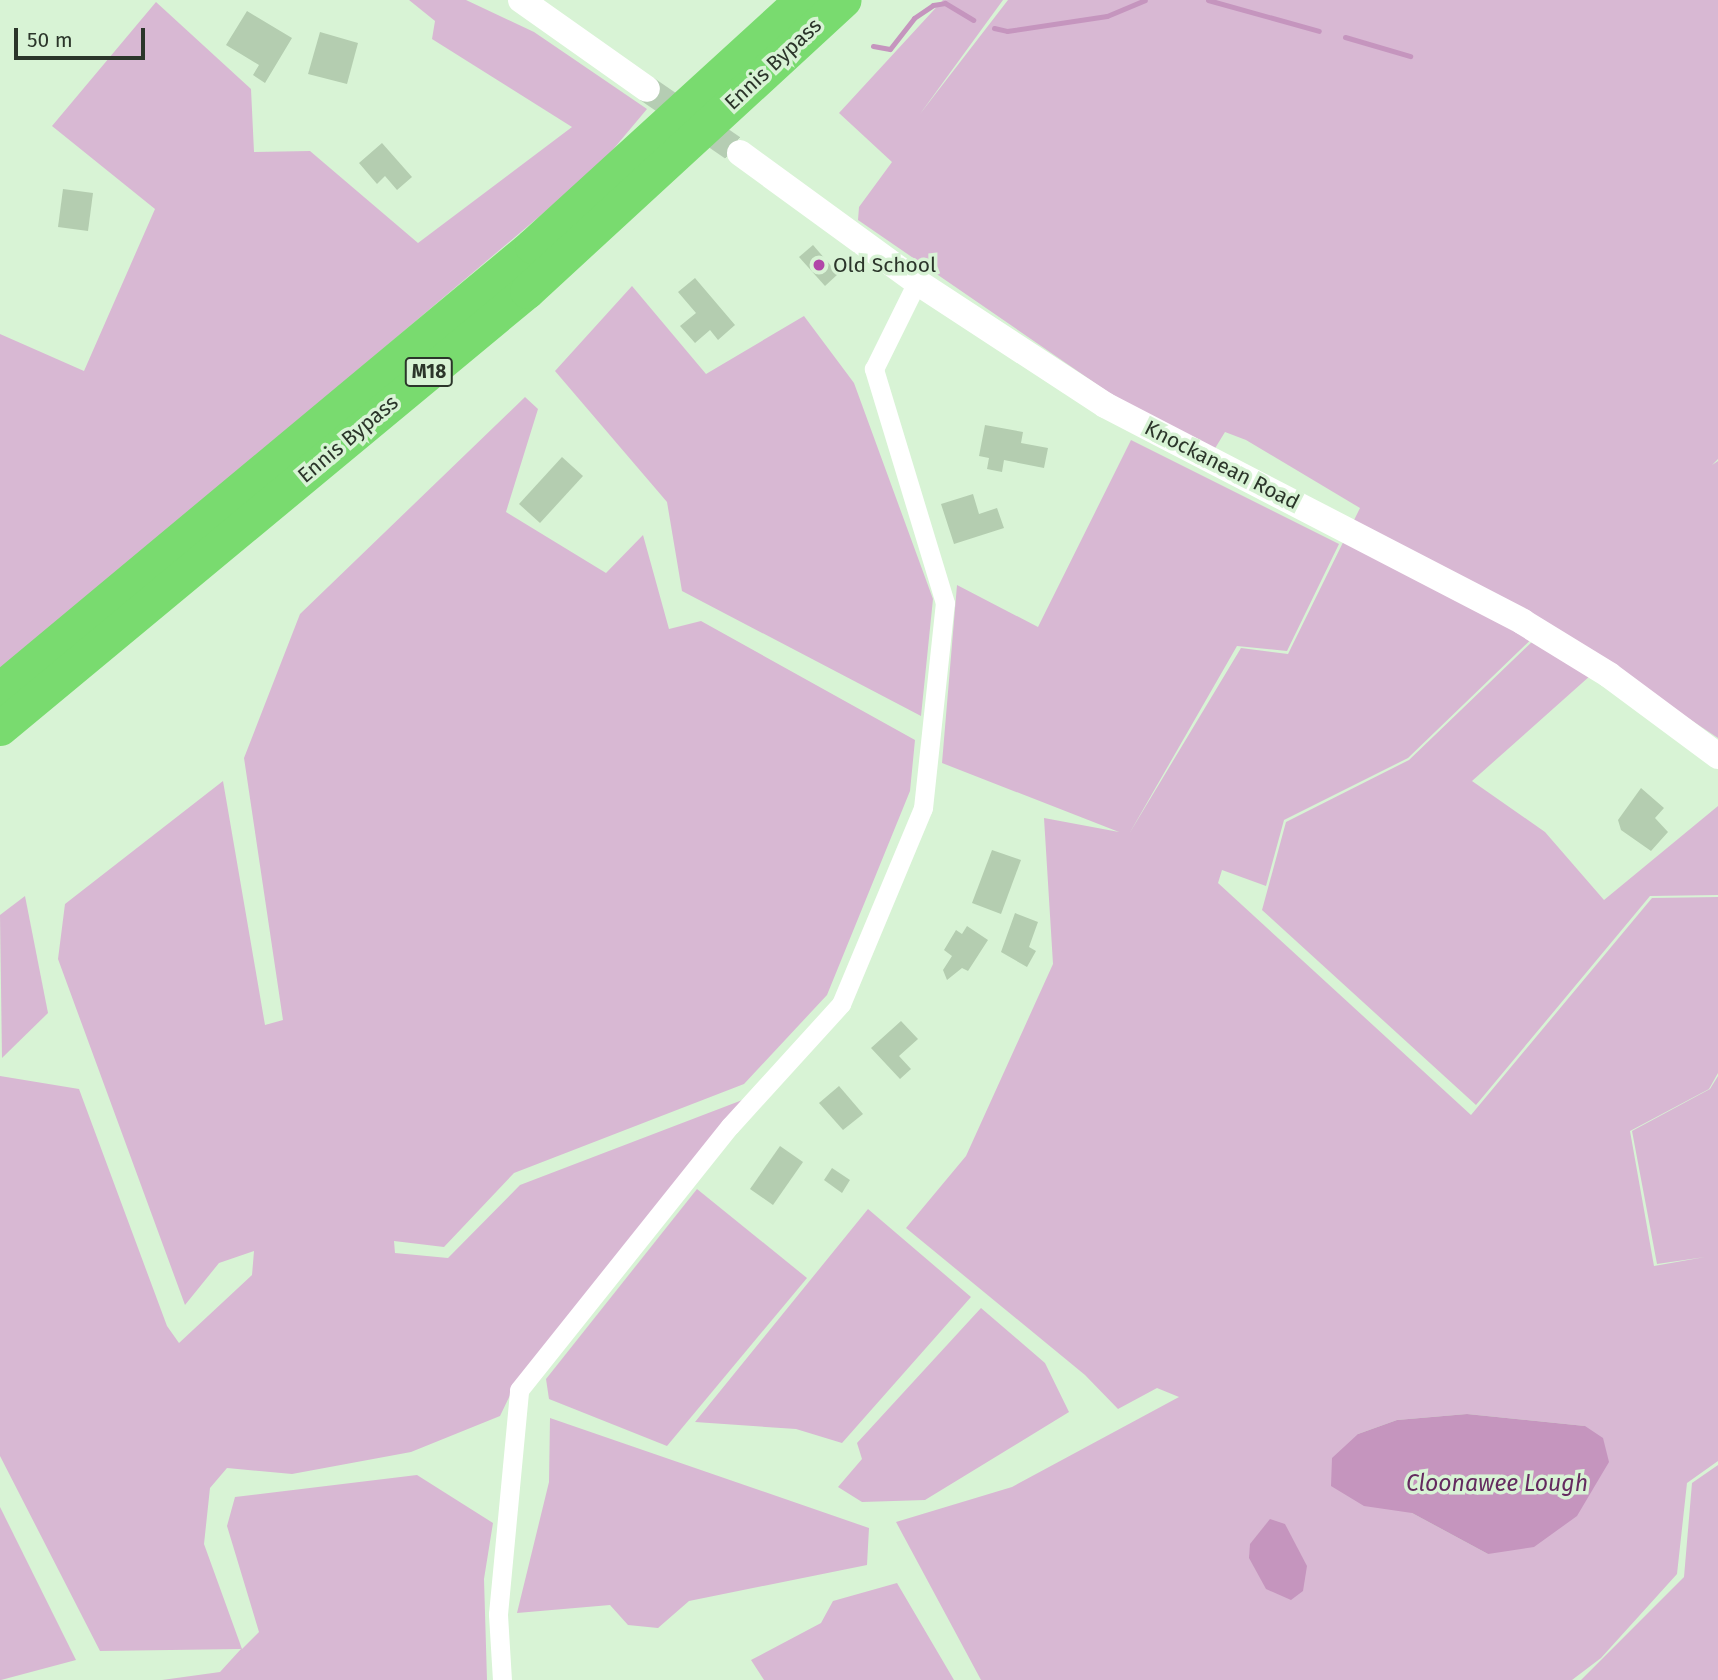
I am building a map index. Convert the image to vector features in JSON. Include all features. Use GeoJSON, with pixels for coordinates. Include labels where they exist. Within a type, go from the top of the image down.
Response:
{"type":"FeatureCollection","features":[{"type":"Feature","properties":{"kind":"highway","name":"Ennis Bypass"},"geometry":{"type":"LineString","coordinates":[[0,689],[532,246],[801,0]]}},
{"type":"Feature","properties":{"kind":"highway","name":"Ennis Bypass"},"geometry":{"type":"LineString","coordinates":[[0,728],[527,291],[843,0]]}},
{"type":"Feature","properties":{"kind":"street"},"geometry":{"type":"LineString","coordinates":[[521,0],[647,89]]}},
{"type":"Feature","properties":{"kind":"street","name":"Knockanean Road"},"geometry":{"type":"LineString","coordinates":[[740,153],[917,282],[1105,405],[1523,622],[1609,675],[1718,756]]}},
{"type":"Feature","properties":{"kind":"street"},"geometry":{"type":"LineString","coordinates":[[502,1680],[498,1614],[519,1390],[730,1126],[842,1004],[923,808],[945,603],[874,369],[917,282]]}},
{"type":"Feature","properties":{"kind":"shaded area"},"geometry":{"type":"Polygon","coordinates":[[[409,0],[466,0],[534,32],[647,109],[600,165],[0,673],[0,334],[84,371],[155,209],[52,126],[156,2],[251,89],[254,152],[310,151],[418,243],[572,127],[432,39],[435,21],[409,0]]]}},
{"type":"Feature","properties":{"kind":"shaded area"},"geometry":{"type":"Polygon","coordinates":[[[943,0],[1003,0],[920,114],[1008,0],[1718,0],[1718,459],[1712,465],[1718,461],[1718,738],[1547,624],[1408,758],[1284,820],[1266,886],[1222,870],[1218,883],[1471,1115],[1652,898],[1718,897],[1718,1073],[1709,1089],[1630,1131],[1654,1266],[1705,1257],[1657,1264],[1632,1131],[1710,1089],[1718,1076],[1718,1461],[1687,1483],[1677,1574],[1601,1658],[1572,1680],[981,1680],[896,1522],[1012,1487],[1179,1397],[1157,1388],[1118,1409],[1085,1375],[906,1228],[966,1156],[1053,964],[1044,818],[1119,832],[942,763],[957,585],[1038,627],[1131,440],[1339,544],[1287,651],[1237,646],[1129,834],[1241,648],[1288,654],[1360,508],[1246,440],[1225,432],[1214,450],[1111,394],[858,220],[859,207],[892,162],[839,113],[943,0]],[[1467,1414],[1397,1420],[1358,1434],[1412,1513],[1488,1554],[1585,1426],[1467,1414]]]}},
{"type":"Feature","properties":{"kind":"shaded area"},"geometry":{"type":"Polygon","coordinates":[[[632,286],[706,374],[804,316],[854,383],[933,599],[921,716],[682,591],[667,502],[555,371],[632,286]]]}},
{"type":"Feature","properties":{"kind":"shaded area"},"geometry":{"type":"Polygon","coordinates":[[[525,397],[538,409],[506,512],[606,573],[643,535],[669,629],[701,621],[915,740],[910,791],[827,995],[744,1084],[514,1173],[444,1247],[394,1241],[395,1253],[448,1258],[520,1185],[745,1099],[514,1387],[500,1416],[411,1452],[292,1474],[227,1468],[210,1488],[204,1544],[242,1649],[259,1632],[227,1526],[235,1497],[417,1475],[493,1523],[484,1579],[487,1680],[162,1680],[220,1672],[241,1649],[100,1651],[0,1456],[0,1076],[79,1089],[167,1326],[179,1343],[252,1275],[254,1251],[219,1263],[185,1305],[58,959],[65,904],[223,781],[265,1025],[283,1020],[244,758],[300,614],[525,397]]]}},
{"type":"Feature","properties":{"kind":"shaded area"},"geometry":{"type":"Polygon","coordinates":[[[1536,638],[1591,675],[1472,781],[1545,832],[1604,900],[1718,806],[1718,895],[1650,896],[1476,1105],[1262,910],[1286,822],[1409,760],[1536,638]]]}},
{"type":"Feature","properties":{"kind":"shaded area"},"geometry":{"type":"Polygon","coordinates":[[[25,896],[48,1013],[2,1058],[0,915],[25,896]]]}},
{"type":"Feature","properties":{"kind":"shaded area"},"geometry":{"type":"Polygon","coordinates":[[[697,1189],[807,1278],[667,1446],[549,1399],[546,1379],[697,1189]]]}},
{"type":"Feature","properties":{"kind":"shaded area"},"geometry":{"type":"Polygon","coordinates":[[[868,1209],[971,1297],[842,1443],[796,1429],[695,1422],[868,1209]]]}},
{"type":"Feature","properties":{"kind":"shaded area"},"geometry":{"type":"Polygon","coordinates":[[[981,1308],[1045,1363],[1069,1412],[925,1500],[862,1502],[838,1487],[862,1459],[857,1443],[981,1308]]]}},
{"type":"Feature","properties":{"kind":"shaded area"},"geometry":{"type":"Polygon","coordinates":[[[550,1418],[869,1528],[867,1565],[689,1601],[658,1628],[628,1625],[610,1605],[517,1613],[549,1482],[550,1418]]]}},
{"type":"Feature","properties":{"kind":"shaded area"},"geometry":{"type":"Polygon","coordinates":[[[1718,1465],[1718,1680],[1581,1680],[1684,1577],[1692,1483],[1718,1465]]]}},
{"type":"Feature","properties":{"kind":"shaded area"},"geometry":{"type":"Polygon","coordinates":[[[0,1507],[76,1660],[1,1680],[0,1680],[0,1507]]]}},
{"type":"Feature","properties":{"kind":"shaded area"},"geometry":{"type":"Polygon","coordinates":[[[897,1583],[954,1680],[764,1680],[751,1660],[821,1623],[833,1601],[897,1583]]]}},
{"type":"Feature","properties":{"kind":"water","name":"Cloonawee Lough"},"geometry":{"type":"Polygon","coordinates":[[[1467,1414],[1585,1426],[1603,1438],[1609,1462],[1577,1516],[1534,1547],[1488,1554],[1412,1513],[1364,1506],[1331,1486],[1332,1458],[1358,1434],[1397,1420],[1467,1414]]]}},
{"type":"Feature","properties":{"kind":"water"},"geometry":{"type":"Polygon","coordinates":[[[1270,1519],[1285,1524],[1307,1566],[1303,1591],[1291,1600],[1266,1589],[1249,1558],[1250,1544],[1270,1519]]]}},
{"type":"Feature","properties":{"kind":"building"},"geometry":{"type":"Polygon","coordinates":[[[247,11],[292,38],[265,83],[253,75],[259,65],[226,45],[247,11]]]}},
{"type":"Feature","properties":{"kind":"building"},"geometry":{"type":"Polygon","coordinates":[[[320,32],[358,43],[347,84],[308,74],[320,32]]]}},
{"type":"Feature","properties":{"kind":"building"},"geometry":{"type":"Polygon","coordinates":[[[382,143],[412,177],[397,190],[385,176],[377,184],[359,163],[382,143]]]}},
{"type":"Feature","properties":{"kind":"building"},"geometry":{"type":"Polygon","coordinates":[[[63,189],[93,193],[88,231],[58,227],[63,189]]]}},
{"type":"Feature","properties":{"kind":"building","name":"Old School"},"geometry":{"type":"Polygon","coordinates":[[[813,245],[838,274],[825,286],[799,257],[813,245]]]}},
{"type":"Feature","properties":{"kind":"building"},"geometry":{"type":"Polygon","coordinates":[[[695,278],[735,325],[718,340],[710,330],[695,343],[680,326],[696,313],[678,292],[695,278]]]}},
{"type":"Feature","properties":{"kind":"building"},"geometry":{"type":"Polygon","coordinates":[[[985,425],[1023,432],[1021,443],[1048,448],[1044,468],[1004,460],[1002,472],[987,469],[989,458],[979,456],[985,425]]]}},
{"type":"Feature","properties":{"kind":"building"},"geometry":{"type":"Polygon","coordinates":[[[562,457],[583,476],[540,523],[519,504],[562,457]]]}},
{"type":"Feature","properties":{"kind":"building"},"geometry":{"type":"Polygon","coordinates":[[[973,494],[979,514],[997,508],[1004,528],[954,544],[941,504],[973,494]]]}},
{"type":"Feature","properties":{"kind":"building"},"geometry":{"type":"Polygon","coordinates":[[[1641,788],[1664,808],[1655,818],[1668,832],[1651,851],[1621,830],[1618,820],[1641,788]]]}},
{"type":"Feature","properties":{"kind":"building"},"geometry":{"type":"Polygon","coordinates":[[[992,850],[1021,860],[1001,914],[972,903],[992,850]]]}},
{"type":"Feature","properties":{"kind":"building"},"geometry":{"type":"Polygon","coordinates":[[[1015,913],[1038,922],[1029,947],[1036,951],[1027,967],[1001,952],[1015,913]]]}},
{"type":"Feature","properties":{"kind":"building"},"geometry":{"type":"Polygon","coordinates":[[[967,926],[988,940],[968,971],[962,968],[947,980],[943,970],[952,956],[944,950],[956,930],[962,934],[967,926]]]}},
{"type":"Feature","properties":{"kind":"building"},"geometry":{"type":"Polygon","coordinates":[[[901,1021],[918,1039],[899,1056],[911,1069],[900,1079],[871,1048],[901,1021]]]}},
{"type":"Feature","properties":{"kind":"building"},"geometry":{"type":"Polygon","coordinates":[[[839,1086],[863,1114],[843,1130],[819,1103],[839,1086]]]}},
{"type":"Feature","properties":{"kind":"building"},"geometry":{"type":"Polygon","coordinates":[[[780,1146],[803,1162],[773,1205],[750,1189],[780,1146]]]}},
{"type":"Feature","properties":{"kind":"building"},"geometry":{"type":"Polygon","coordinates":[[[832,1168],[850,1180],[842,1193],[824,1180],[832,1168]]]}},
{"type":"Feature","properties":{"kind":"waterway"},"geometry":{"type":"LineString","coordinates":[[994,28],[1007,31],[1107,16],[1145,0]]}},
{"type":"Feature","properties":{"kind":"waterway"},"geometry":{"type":"LineString","coordinates":[[1208,0],[1319,31]]}},
{"type":"Feature","properties":{"kind":"waterway"},"geometry":{"type":"LineString","coordinates":[[873,46],[890,49],[914,18],[933,5],[945,3],[973,20]]}},
{"type":"Feature","properties":{"kind":"waterway"},"geometry":{"type":"LineString","coordinates":[[1345,37],[1410,56]]}},
{"type":"Feature","properties":{"kind":"tunnel"},"geometry":{"type":"LineString","coordinates":[[647,89],[740,153]]}},
{"type":"Feature","properties":{"kind":"place","name":"Old School"},"geometry":{"type":"Point","coordinates":[819,265]}}]}
